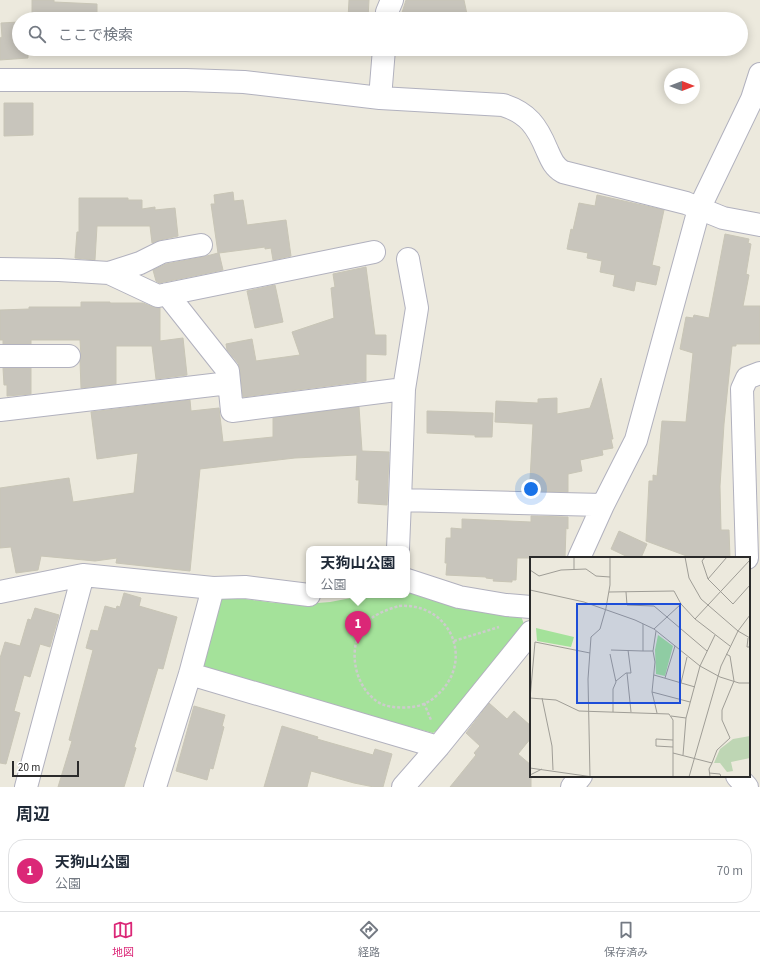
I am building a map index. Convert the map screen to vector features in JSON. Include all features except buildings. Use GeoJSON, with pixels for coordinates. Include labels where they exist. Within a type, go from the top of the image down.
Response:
{"type":"FeatureCollection","features":[{"type":"Feature","properties":{"kind":"street"},"geometry":{"type":"LineString","coordinates":[[387,12],[392,0]]}},
{"type":"Feature","properties":{"kind":"street"},"geometry":{"type":"LineString","coordinates":[[380,98],[383,56]]}},
{"type":"Feature","properties":{"kind":"street"},"geometry":{"type":"LineString","coordinates":[[579,557],[603,505],[636,440],[699,209],[752,99],[760,74]]}},
{"type":"Feature","properties":{"kind":"street"},"geometry":{"type":"LineString","coordinates":[[0,80],[186,80],[244,82],[380,98],[503,105],[515,109],[532,122],[539,131],[557,169],[563,172],[686,203],[723,218],[760,225]]}},
{"type":"Feature","properties":{"kind":"street"},"geometry":{"type":"LineString","coordinates":[[0,269],[109,273],[140,263],[162,252],[201,245]]}},
{"type":"Feature","properties":{"kind":"street"},"geometry":{"type":"LineString","coordinates":[[109,273],[158,296],[374,252]]}},
{"type":"Feature","properties":{"kind":"street"},"geometry":{"type":"LineString","coordinates":[[398,546],[404,389],[417,308],[408,259]]}},
{"type":"Feature","properties":{"kind":"street"},"geometry":{"type":"LineString","coordinates":[[167,294],[228,371],[232,411],[404,389]]}},
{"type":"Feature","properties":{"kind":"street"},"geometry":{"type":"LineString","coordinates":[[0,356],[69,356]]}},
{"type":"Feature","properties":{"kind":"street"},"geometry":{"type":"LineString","coordinates":[[747,557],[742,389],[747,378],[760,374]]}},
{"type":"Feature","properties":{"kind":"street"},"geometry":{"type":"LineString","coordinates":[[0,410],[229,383]]}},
{"type":"Feature","properties":{"kind":"street"},"geometry":{"type":"LineString","coordinates":[[400,500],[603,505]]}},
{"type":"Feature","properties":{"kind":"street"},"geometry":{"type":"LineString","coordinates":[[26,787],[83,574]]}},
{"type":"Feature","properties":{"kind":"street"},"geometry":{"type":"LineString","coordinates":[[0,592],[83,574],[213,588],[245,587],[306,595]]}},
{"type":"Feature","properties":{"kind":"street"},"geometry":{"type":"LineString","coordinates":[[410,581],[459,597],[506,605],[530,607]]}},
{"type":"Feature","properties":{"kind":"street"},"geometry":{"type":"LineString","coordinates":[[155,787],[190,674],[213,588]]}},
{"type":"Feature","properties":{"kind":"street"},"geometry":{"type":"LineString","coordinates":[[404,787],[530,633]]}},
{"type":"Feature","properties":{"kind":"street"},"geometry":{"type":"LineString","coordinates":[[190,674],[438,747]]}},
{"type":"Feature","properties":{"kind":"street"},"geometry":{"type":"LineString","coordinates":[[572,787],[580,777]]}},
{"type":"Feature","properties":{"kind":"street"},"geometry":{"type":"LineString","coordinates":[[738,777],[747,787]]}},
{"type":"Feature","properties":{"kind":"path"},"geometry":{"type":"LineString","coordinates":[[399,606],[424,609],[433,614],[444,624],[454,640],[456,658],[450,680],[434,698],[418,706],[390,706],[374,700],[362,684],[355,664],[355,649],[359,634],[364,626],[382,612],[399,606]]}},
{"type":"Feature","properties":{"kind":"path"},"geometry":{"type":"LineString","coordinates":[[454,640],[500,627]]}},
{"type":"Feature","properties":{"kind":"green space"},"geometry":{"type":"Polygon","coordinates":[[[410,593],[455,607],[521,616],[525,627],[439,729],[433,733],[205,672],[200,662],[218,600],[224,596],[275,603],[304,604],[330,602],[351,598],[410,598],[410,593]]]}},
{"type":"Feature","properties":{"kind":"place","name":"天狗山公園"},"geometry":{"type":"Point","coordinates":[358,644]}}]}
